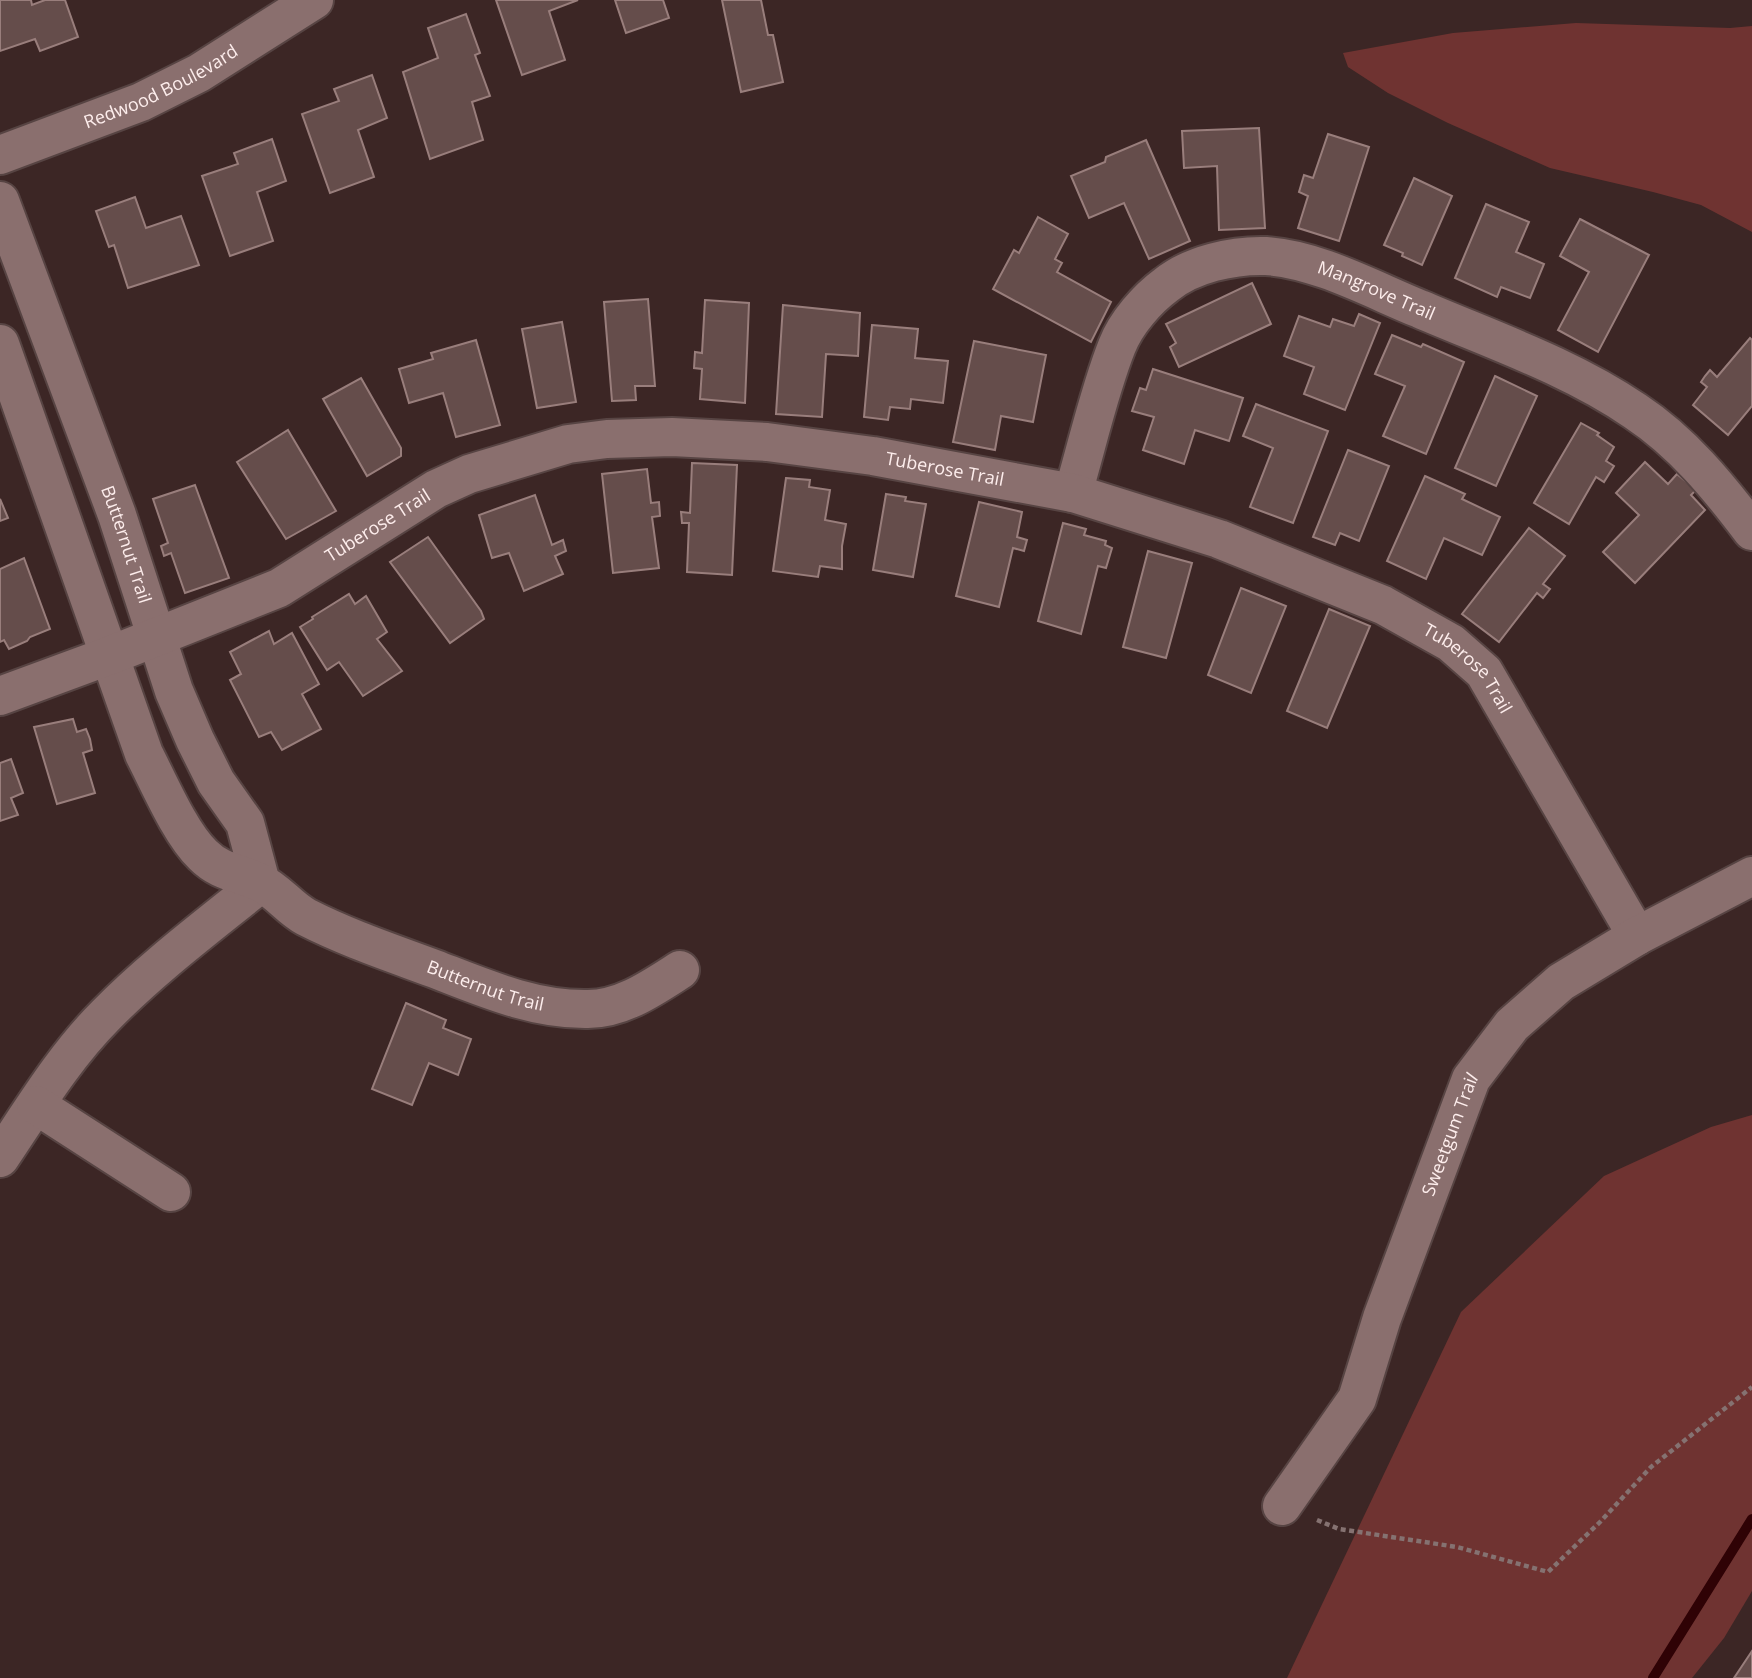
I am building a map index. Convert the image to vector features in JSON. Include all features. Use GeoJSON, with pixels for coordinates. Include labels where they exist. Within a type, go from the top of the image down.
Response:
{"type":"FeatureCollection","features":[{"type":"Feature","properties":{"kind":"street","name":"Redwood Boulevard"},"geometry":{"type":"LineString","coordinates":[[0,155],[153,96],[199,74],[314,0]]}},
{"type":"Feature","properties":{"kind":"street","name":"Butternut Trail"},"geometry":{"type":"LineString","coordinates":[[0,201],[117,515],[174,691],[216,782],[245,823],[261,883]]}},
{"type":"Feature","properties":{"kind":"street","name":"Mangrove Trail"},"geometry":{"type":"LineString","coordinates":[[1073,493],[1118,344],[1142,307],[1166,284],[1185,273],[1237,258],[1265,256],[1292,260],[1346,278],[1550,364],[1595,386],[1637,412],[1693,459],[1752,531]]}},
{"type":"Feature","properties":{"kind":"street","name":"Butternut Trail"},"geometry":{"type":"LineString","coordinates":[[0,344],[7,385],[111,655],[145,754],[172,809],[201,853],[220,869],[261,883],[304,916],[372,946],[505,996],[537,1004],[590,1010],[613,1005],[642,994],[680,970]]}},
{"type":"Feature","properties":{"kind":"street"},"geometry":{"type":"LineString","coordinates":[[7,385],[62,367]]}},
{"type":"Feature","properties":{"kind":"street","name":"Tuberose Trail"},"geometry":{"type":"LineString","coordinates":[[0,696],[279,588],[436,489],[469,474],[568,444],[607,439],[673,437],[767,442],[873,456],[1073,493],[1219,539],[1383,605],[1451,643],[1484,672],[1637,936]]}},
{"type":"Feature","properties":{"kind":"street","name":"Sweetgum Trail"},"geometry":{"type":"LineString","coordinates":[[1282,1506],[1357,1399],[1382,1318],[1471,1079],[1512,1025],[1562,982],[1637,936],[1752,876]]}},
{"type":"Feature","properties":{"kind":"street"},"geometry":{"type":"LineString","coordinates":[[0,1158],[62,1065],[104,1016],[152,972],[261,883]]}},
{"type":"Feature","properties":{"kind":"street"},"geometry":{"type":"LineString","coordinates":[[36,1104],[171,1192]]}},
{"type":"Feature","properties":{"kind":"path"},"geometry":{"type":"LineString","coordinates":[[1282,1506],[1339,1529],[1457,1547],[1548,1572],[1600,1522],[1651,1467],[1752,1387]]}},
{"type":"Feature","properties":{"kind":"shaded area"},"geometry":{"type":"Polygon","coordinates":[[[1576,23],[1730,28],[1752,26],[1752,232],[1701,205],[1550,168],[1388,93],[1348,67],[1343,53],[1453,33],[1576,23]]]}},
{"type":"Feature","properties":{"kind":"shaded area"},"geometry":{"type":"Polygon","coordinates":[[[1752,1115],[1752,1591],[1724,1638],[1692,1678],[1287,1678],[1461,1312],[1604,1176],[1711,1127],[1752,1115]]]}},
{"type":"Feature","properties":{"kind":"building"},"geometry":{"type":"Polygon","coordinates":[[[0,0],[31,0],[32,5],[45,0],[65,0],[78,37],[40,51],[35,39],[0,51],[0,0]]]}},
{"type":"Feature","properties":{"kind":"building"},"geometry":{"type":"Polygon","coordinates":[[[496,0],[578,0],[549,11],[565,60],[522,75],[496,0]]]}},
{"type":"Feature","properties":{"kind":"building"},"geometry":{"type":"Polygon","coordinates":[[[615,0],[663,0],[669,18],[626,33],[615,0]]]}},
{"type":"Feature","properties":{"kind":"building"},"geometry":{"type":"Polygon","coordinates":[[[722,0],[761,0],[768,35],[773,35],[783,82],[741,92],[722,0]]]}},
{"type":"Feature","properties":{"kind":"building"},"geometry":{"type":"Polygon","coordinates":[[[466,14],[480,53],[475,55],[490,96],[472,102],[483,140],[430,159],[403,72],[438,58],[428,28],[466,14]]]}},
{"type":"Feature","properties":{"kind":"building"},"geometry":{"type":"Polygon","coordinates":[[[372,75],[387,118],[358,130],[374,177],[330,193],[302,114],[339,101],[334,89],[372,75]]]}},
{"type":"Feature","properties":{"kind":"building"},"geometry":{"type":"Polygon","coordinates":[[[1259,128],[1265,228],[1219,230],[1217,166],[1184,168],[1182,131],[1259,128]]]}},
{"type":"Feature","properties":{"kind":"building"},"geometry":{"type":"Polygon","coordinates":[[[1328,134],[1369,147],[1339,241],[1298,228],[1308,196],[1299,192],[1304,175],[1313,178],[1328,134]]]}},
{"type":"Feature","properties":{"kind":"building"},"geometry":{"type":"Polygon","coordinates":[[[272,139],[286,181],[257,192],[273,241],[230,256],[202,176],[238,164],[234,153],[272,139]]]}},
{"type":"Feature","properties":{"kind":"building"},"geometry":{"type":"Polygon","coordinates":[[[1146,140],[1190,241],[1149,259],[1124,203],[1089,218],[1071,176],[1146,140]]]}},
{"type":"Feature","properties":{"kind":"building"},"geometry":{"type":"Polygon","coordinates":[[[1414,178],[1452,196],[1422,265],[1384,245],[1414,178]]]}},
{"type":"Feature","properties":{"kind":"building"},"geometry":{"type":"Polygon","coordinates":[[[135,197],[146,228],[181,216],[199,265],[128,288],[114,245],[109,247],[96,211],[135,197]]]}},
{"type":"Feature","properties":{"kind":"building"},"geometry":{"type":"Polygon","coordinates":[[[1486,204],[1529,222],[1516,252],[1544,264],[1530,298],[1501,287],[1497,297],[1455,278],[1486,204]]]}},
{"type":"Feature","properties":{"kind":"building"},"geometry":{"type":"Polygon","coordinates":[[[1038,217],[1068,234],[1055,259],[1062,263],[1057,272],[1111,302],[1091,342],[993,289],[1014,250],[1019,253],[1038,217]]]}},
{"type":"Feature","properties":{"kind":"building"},"geometry":{"type":"Polygon","coordinates":[[[1580,219],[1649,255],[1598,352],[1558,330],[1589,272],[1560,256],[1580,219]]]}},
{"type":"Feature","properties":{"kind":"building"},"geometry":{"type":"Polygon","coordinates":[[[1252,283],[1271,324],[1179,367],[1170,347],[1176,343],[1166,324],[1252,283]]]}},
{"type":"Feature","properties":{"kind":"building"},"geometry":{"type":"Polygon","coordinates":[[[648,299],[655,386],[635,386],[636,400],[612,401],[604,302],[648,299]]]}},
{"type":"Feature","properties":{"kind":"building"},"geometry":{"type":"Polygon","coordinates":[[[705,300],[749,303],[745,403],[700,399],[702,369],[694,368],[695,352],[702,353],[705,300]]]}},
{"type":"Feature","properties":{"kind":"building"},"geometry":{"type":"Polygon","coordinates":[[[783,305],[860,313],[858,356],[826,354],[822,417],[776,414],[783,305]]]}},
{"type":"Feature","properties":{"kind":"building"},"geometry":{"type":"Polygon","coordinates":[[[1359,314],[1380,323],[1345,410],[1304,394],[1314,367],[1284,356],[1299,316],[1330,327],[1333,319],[1354,326],[1359,314]]]}},
{"type":"Feature","properties":{"kind":"building"},"geometry":{"type":"Polygon","coordinates":[[[562,322],[576,402],[537,408],[522,329],[562,322]]]}},
{"type":"Feature","properties":{"kind":"building"},"geometry":{"type":"Polygon","coordinates":[[[872,325],[918,329],[915,358],[948,361],[943,403],[911,399],[910,409],[890,407],[888,420],[864,417],[872,325]]]}},
{"type":"Feature","properties":{"kind":"building"},"geometry":{"type":"Polygon","coordinates":[[[1392,335],[1421,347],[1423,344],[1464,362],[1426,454],[1383,436],[1405,386],[1375,374],[1392,335]]]}},
{"type":"Feature","properties":{"kind":"building"},"geometry":{"type":"Polygon","coordinates":[[[1750,338],[1752,406],[1728,435],[1693,405],[1707,387],[1701,382],[1710,370],[1717,377],[1750,338]]]}},
{"type":"Feature","properties":{"kind":"building"},"geometry":{"type":"Polygon","coordinates":[[[476,340],[500,425],[456,437],[443,393],[409,403],[399,369],[433,359],[431,353],[476,340]]]}},
{"type":"Feature","properties":{"kind":"building"},"geometry":{"type":"Polygon","coordinates":[[[974,341],[1046,355],[1033,422],[1001,416],[995,450],[953,442],[974,341]]]}},
{"type":"Feature","properties":{"kind":"building"},"geometry":{"type":"Polygon","coordinates":[[[1153,369],[1243,398],[1229,441],[1195,430],[1184,464],[1143,450],[1154,417],[1132,411],[1140,388],[1146,390],[1153,369]]]}},
{"type":"Feature","properties":{"kind":"building"},"geometry":{"type":"Polygon","coordinates":[[[1495,376],[1537,396],[1496,486],[1455,468],[1495,376]]]}},
{"type":"Feature","properties":{"kind":"building"},"geometry":{"type":"Polygon","coordinates":[[[361,378],[401,448],[401,456],[367,476],[323,399],[361,378]]]}},
{"type":"Feature","properties":{"kind":"building"},"geometry":{"type":"Polygon","coordinates":[[[1256,404],[1328,431],[1293,523],[1250,507],[1273,448],[1243,436],[1256,404]]]}},
{"type":"Feature","properties":{"kind":"building"},"geometry":{"type":"Polygon","coordinates":[[[1581,423],[1599,433],[1597,435],[1614,447],[1606,461],[1614,466],[1604,482],[1596,477],[1569,524],[1534,503],[1581,423]]]}},
{"type":"Feature","properties":{"kind":"building"},"geometry":{"type":"Polygon","coordinates":[[[288,430],[336,511],[286,539],[237,462],[288,430]]]}},
{"type":"Feature","properties":{"kind":"building"},"geometry":{"type":"Polygon","coordinates":[[[1348,450],[1389,466],[1359,541],[1340,533],[1335,545],[1313,537],[1348,450]]]}},
{"type":"Feature","properties":{"kind":"building"},"geometry":{"type":"Polygon","coordinates":[[[1645,462],[1668,484],[1677,474],[1696,490],[1691,495],[1705,510],[1635,583],[1603,552],[1639,515],[1616,493],[1645,462]]]}},
{"type":"Feature","properties":{"kind":"building"},"geometry":{"type":"Polygon","coordinates":[[[692,463],[737,465],[732,575],[687,572],[689,523],[682,523],[681,512],[690,513],[692,463]]]}},
{"type":"Feature","properties":{"kind":"building"},"geometry":{"type":"Polygon","coordinates":[[[647,469],[651,503],[659,502],[660,516],[652,517],[659,568],[613,573],[602,474],[647,469]]]}},
{"type":"Feature","properties":{"kind":"building"},"geometry":{"type":"Polygon","coordinates":[[[1425,476],[1465,494],[1462,499],[1500,517],[1482,555],[1444,538],[1426,579],[1387,561],[1425,476]]]}},
{"type":"Feature","properties":{"kind":"building"},"geometry":{"type":"Polygon","coordinates":[[[786,478],[810,480],[809,487],[830,490],[825,520],[846,524],[842,569],[820,566],[818,577],[773,571],[786,478]]]}},
{"type":"Feature","properties":{"kind":"building"},"geometry":{"type":"Polygon","coordinates":[[[195,485],[229,578],[185,593],[171,553],[164,556],[161,546],[168,543],[153,499],[195,485]]]}},
{"type":"Feature","properties":{"kind":"building"},"geometry":{"type":"Polygon","coordinates":[[[886,494],[906,497],[905,501],[926,504],[913,577],[873,570],[886,494]]]}},
{"type":"Feature","properties":{"kind":"building"},"geometry":{"type":"Polygon","coordinates":[[[535,495],[552,545],[563,540],[566,551],[555,556],[563,574],[524,591],[509,553],[492,558],[479,515],[535,495]]]}},
{"type":"Feature","properties":{"kind":"building"},"geometry":{"type":"Polygon","coordinates":[[[0,499],[8,518],[0,521],[0,499]]]}},
{"type":"Feature","properties":{"kind":"building"},"geometry":{"type":"Polygon","coordinates":[[[979,502],[1022,512],[1017,537],[1027,540],[1024,551],[1013,548],[999,607],[956,596],[979,502]]]}},
{"type":"Feature","properties":{"kind":"building"},"geometry":{"type":"Polygon","coordinates":[[[1063,523],[1086,529],[1084,535],[1106,541],[1105,545],[1112,548],[1106,568],[1098,566],[1081,634],[1038,621],[1063,523]]]}},
{"type":"Feature","properties":{"kind":"building"},"geometry":{"type":"Polygon","coordinates":[[[1529,528],[1565,556],[1543,584],[1550,589],[1543,598],[1537,593],[1499,642],[1462,614],[1529,528]]]}},
{"type":"Feature","properties":{"kind":"building"},"geometry":{"type":"Polygon","coordinates":[[[428,537],[484,619],[450,643],[390,562],[428,537]]]}},
{"type":"Feature","properties":{"kind":"building"},"geometry":{"type":"Polygon","coordinates":[[[1148,551],[1192,563],[1166,658],[1123,647],[1148,551]]]}},
{"type":"Feature","properties":{"kind":"building"},"geometry":{"type":"Polygon","coordinates":[[[24,558],[50,629],[9,649],[4,640],[0,642],[0,569],[24,558]]]}},
{"type":"Feature","properties":{"kind":"building"},"geometry":{"type":"Polygon","coordinates":[[[1241,588],[1286,606],[1251,693],[1208,675],[1241,588]]]}},
{"type":"Feature","properties":{"kind":"building"},"geometry":{"type":"Polygon","coordinates":[[[349,594],[355,604],[366,596],[387,632],[377,639],[402,671],[363,696],[339,662],[327,670],[300,627],[349,594]]]}},
{"type":"Feature","properties":{"kind":"building"},"geometry":{"type":"Polygon","coordinates":[[[1329,609],[1370,626],[1327,728],[1287,711],[1329,609]]]}},
{"type":"Feature","properties":{"kind":"building"},"geometry":{"type":"Polygon","coordinates":[[[269,631],[274,644],[292,633],[319,684],[302,694],[321,729],[282,750],[271,732],[259,737],[230,680],[241,674],[230,652],[269,631]]]}},
{"type":"Feature","properties":{"kind":"building"},"geometry":{"type":"Polygon","coordinates":[[[73,719],[77,732],[86,729],[90,739],[92,750],[83,753],[95,793],[57,804],[34,727],[73,719]]]}},
{"type":"Feature","properties":{"kind":"building"},"geometry":{"type":"Polygon","coordinates":[[[11,759],[23,793],[11,798],[18,815],[0,821],[0,763],[11,759]]]}},
{"type":"Feature","properties":{"kind":"building"},"geometry":{"type":"Polygon","coordinates":[[[406,1003],[446,1020],[443,1028],[471,1039],[458,1075],[429,1063],[412,1105],[372,1089],[406,1003]]]}},
{"type":"Feature","properties":{"kind":"building"},"geometry":{"type":"Polygon","coordinates":[[[1752,1651],[1752,1678],[1734,1678],[1752,1651]]]}},
{"type":"Feature","properties":{"kind":"waterway"},"geometry":{"type":"LineString","coordinates":[[1653,1678],[1752,1519]]}}]}
